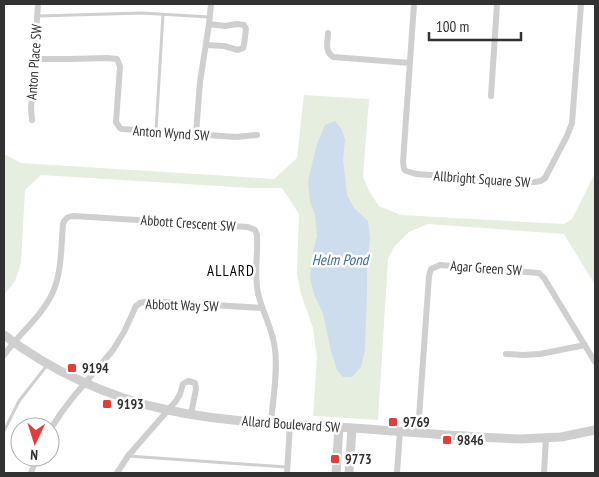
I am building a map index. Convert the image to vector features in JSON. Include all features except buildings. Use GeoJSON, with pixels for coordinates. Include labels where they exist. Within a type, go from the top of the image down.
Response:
{"type":"FeatureCollection","features":[{"type":"Feature","properties":{"kind":"street","name":"Anton Place SW"},"geometry":{"type":"LineString","coordinates":[[32,120],[31,109],[38,4]]}},
{"type":"Feature","properties":{"kind":"street"},"geometry":{"type":"LineString","coordinates":[[196,134],[200,82],[211,4]]}},
{"type":"Feature","properties":{"kind":"street","name":"Allbright Square SW"},"geometry":{"type":"LineString","coordinates":[[414,4],[403,162],[406,172],[534,182],[542,181],[545,178],[572,123],[581,4]]}},
{"type":"Feature","properties":{"kind":"street"},"geometry":{"type":"LineString","coordinates":[[491,96],[497,4]]}},
{"type":"Feature","properties":{"kind":"street"},"geometry":{"type":"LineString","coordinates":[[206,45],[224,46],[238,50],[243,48],[246,29],[244,25],[225,26],[209,21]]}},
{"type":"Feature","properties":{"kind":"street"},"geometry":{"type":"LineString","coordinates":[[328,32],[327,50],[333,57],[410,63]]}},
{"type":"Feature","properties":{"kind":"street","name":"Anton Wynd SW"},"geometry":{"type":"LineString","coordinates":[[34,59],[117,59],[120,68],[116,119],[117,125],[120,128],[156,132],[236,136],[258,135]]}},
{"type":"Feature","properties":{"kind":"street","name":"Abbott Crescent SW"},"geometry":{"type":"LineString","coordinates":[[14,343],[38,315],[52,294],[58,278],[63,224],[71,216],[244,226],[253,229],[257,235],[256,278],[258,293],[275,350],[276,362],[271,422]]}},
{"type":"Feature","properties":{"kind":"street","name":"Agar Green SW"},"geometry":{"type":"LineString","coordinates":[[418,432],[429,274],[431,269],[437,266],[539,273],[544,278],[595,362]]}},
{"type":"Feature","properties":{"kind":"street","name":"Abbott Way SW"},"geometry":{"type":"LineString","coordinates":[[86,382],[122,337],[136,306],[140,303],[149,301],[262,308]]}},
{"type":"Feature","properties":{"kind":"street","name":"Allard Boulevard SW"},"geometry":{"type":"LineString","coordinates":[[4,336],[49,364],[86,382],[125,398],[167,410],[191,414],[290,424],[506,439],[546,438],[595,430]]}},
{"type":"Feature","properties":{"kind":"street"},"geometry":{"type":"LineString","coordinates":[[4,355],[14,343]]}},
{"type":"Feature","properties":{"kind":"street"},"geometry":{"type":"LineString","coordinates":[[506,354],[540,354],[585,345]]}},
{"type":"Feature","properties":{"kind":"street"},"geometry":{"type":"LineString","coordinates":[[59,417],[86,382]]}},
{"type":"Feature","properties":{"kind":"street"},"geometry":{"type":"LineString","coordinates":[[117,473],[128,456],[178,397],[183,384],[186,382],[194,383],[196,389],[191,414]]}},
{"type":"Feature","properties":{"kind":"street"},"geometry":{"type":"LineString","coordinates":[[287,470],[290,424]]}},
{"type":"Feature","properties":{"kind":"street"},"geometry":{"type":"LineString","coordinates":[[336,473],[339,427]]}},
{"type":"Feature","properties":{"kind":"street"},"geometry":{"type":"LineString","coordinates":[[349,473],[352,428]]}},
{"type":"Feature","properties":{"kind":"street"},"geometry":{"type":"LineString","coordinates":[[397,473],[400,431]]}},
{"type":"Feature","properties":{"kind":"street"},"geometry":{"type":"LineString","coordinates":[[544,473],[546,438]]}},
{"type":"Feature","properties":{"kind":"lane"},"geometry":{"type":"LineString","coordinates":[[37,16],[118,13],[163,14],[209,21]]}},
{"type":"Feature","properties":{"kind":"lane"},"geometry":{"type":"LineString","coordinates":[[156,132],[163,14]]}},
{"type":"Feature","properties":{"kind":"lane"},"geometry":{"type":"LineString","coordinates":[[4,431],[23,396],[49,364]]}},
{"type":"Feature","properties":{"kind":"lane"},"geometry":{"type":"LineString","coordinates":[[128,456],[287,470]]}},
{"type":"Feature","properties":{"kind":"shaded area"},"geometry":{"type":"Polygon","coordinates":[[[304,95],[369,99],[363,176],[369,191],[379,206],[401,215],[564,224],[572,219],[595,173],[595,285],[564,234],[428,224],[409,232],[394,247],[388,259],[378,420],[313,416],[317,358],[313,328],[301,294],[297,274],[299,214],[282,188],[251,188],[41,175],[25,190],[21,263],[15,281],[4,295],[4,154],[21,163],[274,179],[297,158],[304,95]]]}},
{"type":"Feature","properties":{"kind":"water","name":"Helm Pond"},"geometry":{"type":"Polygon","coordinates":[[[335,121],[342,130],[345,140],[343,160],[347,195],[354,208],[368,221],[370,239],[367,264],[365,350],[361,367],[352,377],[343,377],[337,370],[323,314],[314,294],[310,278],[312,256],[317,236],[308,181],[317,144],[325,125],[335,121]]]}},
{"type":"Feature","properties":{"kind":"place","name":"9194"},"geometry":{"type":"Point","coordinates":[72,368]}},
{"type":"Feature","properties":{"kind":"place","name":"9193"},"geometry":{"type":"Point","coordinates":[107,404]}},
{"type":"Feature","properties":{"kind":"place","name":"9769"},"geometry":{"type":"Point","coordinates":[393,422]}},
{"type":"Feature","properties":{"kind":"place","name":"9846"},"geometry":{"type":"Point","coordinates":[447,440]}},
{"type":"Feature","properties":{"kind":"place","name":"9773"},"geometry":{"type":"Point","coordinates":[335,459]}},
{"type":"Feature","properties":{"kind":"district","name":"ALLARD"},"geometry":{"type":"Point","coordinates":[231,271]}}]}
